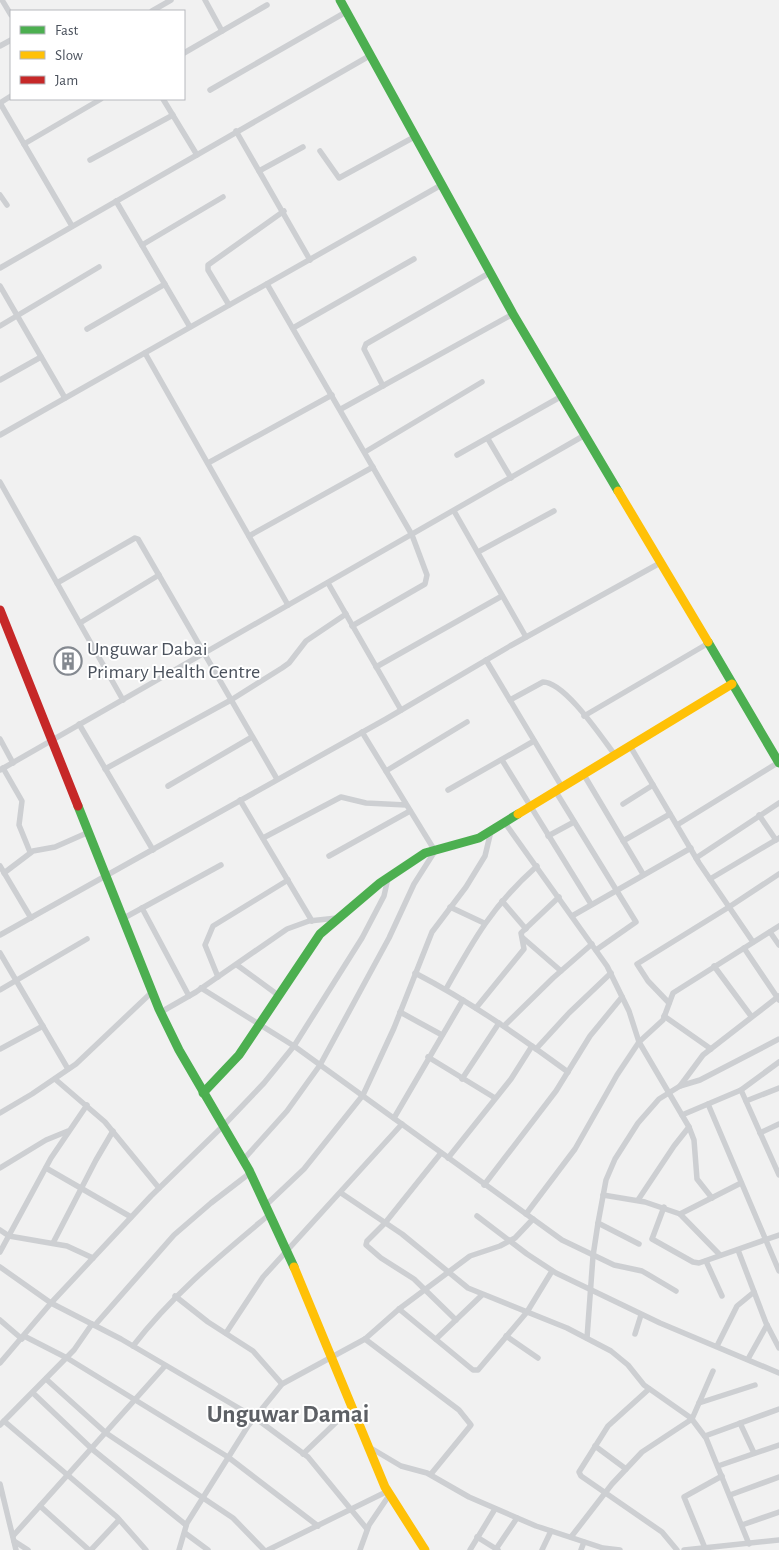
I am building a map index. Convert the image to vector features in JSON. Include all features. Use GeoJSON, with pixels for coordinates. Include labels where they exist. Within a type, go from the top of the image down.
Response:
{"type":"FeatureCollection","features":[{"type":"Feature","properties":{"kind":"street"},"geometry":{"type":"LineString","coordinates":[[2,0],[10,13]]}},
{"type":"Feature","properties":{"kind":"street"},"geometry":{"type":"LineString","coordinates":[[154,10],[170,0]]}},
{"type":"Feature","properties":{"kind":"street"},"geometry":{"type":"LineString","coordinates":[[205,0],[222,31]]}},
{"type":"Feature","properties":{"kind":"street"},"geometry":{"type":"LineString","coordinates":[[340,0],[514,314],[707,644],[779,762],[714,804],[677,825]]}},
{"type":"Feature","properties":{"kind":"street"},"geometry":{"type":"LineString","coordinates":[[185,52],[267,5]]}},
{"type":"Feature","properties":{"kind":"street"},"geometry":{"type":"LineString","coordinates":[[210,90],[346,12]]}},
{"type":"Feature","properties":{"kind":"street"},"geometry":{"type":"LineString","coordinates":[[0,268],[370,55]]}},
{"type":"Feature","properties":{"kind":"street"},"geometry":{"type":"LineString","coordinates":[[24,144],[99,100]]}},
{"type":"Feature","properties":{"kind":"street"},"geometry":{"type":"LineString","coordinates":[[164,100],[197,155]]}},
{"type":"Feature","properties":{"kind":"street"},"geometry":{"type":"LineString","coordinates":[[0,103],[72,226]]}},
{"type":"Feature","properties":{"kind":"street"},"geometry":{"type":"LineString","coordinates":[[90,160],[173,114]]}},
{"type":"Feature","properties":{"kind":"street"},"geometry":{"type":"LineString","coordinates":[[236,131],[284,211],[310,260]]}},
{"type":"Feature","properties":{"kind":"street"},"geometry":{"type":"LineString","coordinates":[[320,151],[335,175],[339,178],[416,136]]}},
{"type":"Feature","properties":{"kind":"street"},"geometry":{"type":"LineString","coordinates":[[260,171],[303,147]]}},
{"type":"Feature","properties":{"kind":"street"},"geometry":{"type":"LineString","coordinates":[[0,435],[443,184]]}},
{"type":"Feature","properties":{"kind":"street"},"geometry":{"type":"LineString","coordinates":[[0,195],[7,206]]}},
{"type":"Feature","properties":{"kind":"street"},"geometry":{"type":"LineString","coordinates":[[142,245],[223,197]]}},
{"type":"Feature","properties":{"kind":"street"},"geometry":{"type":"LineString","coordinates":[[116,201],[190,327]]}},
{"type":"Feature","properties":{"kind":"street"},"geometry":{"type":"LineString","coordinates":[[228,305],[208,270],[208,265],[284,211]]}},
{"type":"Feature","properties":{"kind":"street"},"geometry":{"type":"LineString","coordinates":[[293,328],[414,259]]}},
{"type":"Feature","properties":{"kind":"street"},"geometry":{"type":"LineString","coordinates":[[0,326],[99,267]]}},
{"type":"Feature","properties":{"kind":"street"},"geometry":{"type":"LineString","coordinates":[[383,386],[364,349],[366,344],[490,272]]}},
{"type":"Feature","properties":{"kind":"street"},"geometry":{"type":"LineString","coordinates":[[87,330],[165,284]]}},
{"type":"Feature","properties":{"kind":"street"},"geometry":{"type":"LineString","coordinates":[[267,284],[341,409],[412,535],[427,575],[425,584],[352,626]]}},
{"type":"Feature","properties":{"kind":"street"},"geometry":{"type":"LineString","coordinates":[[0,286],[65,398]]}},
{"type":"Feature","properties":{"kind":"street"},"geometry":{"type":"LineString","coordinates":[[341,409],[514,314]]}},
{"type":"Feature","properties":{"kind":"street"},"geometry":{"type":"LineString","coordinates":[[145,353],[288,605]]}},
{"type":"Feature","properties":{"kind":"street"},"geometry":{"type":"LineString","coordinates":[[0,380],[41,358]]}},
{"type":"Feature","properties":{"kind":"street"},"geometry":{"type":"LineString","coordinates":[[365,452],[482,382]]}},
{"type":"Feature","properties":{"kind":"street"},"geometry":{"type":"LineString","coordinates":[[208,463],[332,395]]}},
{"type":"Feature","properties":{"kind":"street"},"geometry":{"type":"LineString","coordinates":[[457,455],[562,396]]}},
{"type":"Feature","properties":{"kind":"street"},"geometry":{"type":"LineString","coordinates":[[30,852],[20,825],[22,801],[2,769],[585,435]]}},
{"type":"Feature","properties":{"kind":"street"},"geometry":{"type":"LineString","coordinates":[[488,439],[511,478]]}},
{"type":"Feature","properties":{"kind":"street"},"geometry":{"type":"LineString","coordinates":[[249,536],[373,467]]}},
{"type":"Feature","properties":{"kind":"street"},"geometry":{"type":"LineString","coordinates":[[0,482],[123,700]]}},
{"type":"Feature","properties":{"kind":"street"},"geometry":{"type":"LineString","coordinates":[[454,511],[526,637]]}},
{"type":"Feature","properties":{"kind":"street"},"geometry":{"type":"LineString","coordinates":[[478,552],[554,511]]}},
{"type":"Feature","properties":{"kind":"street"},"geometry":{"type":"LineString","coordinates":[[57,583],[135,538],[142,545],[277,779]]}},
{"type":"Feature","properties":{"kind":"street"},"geometry":{"type":"LineString","coordinates":[[0,935],[660,563]]}},
{"type":"Feature","properties":{"kind":"street"},"geometry":{"type":"LineString","coordinates":[[80,623],[159,575]]}},
{"type":"Feature","properties":{"kind":"street"},"geometry":{"type":"LineString","coordinates":[[328,583],[401,710]]}},
{"type":"Feature","properties":{"kind":"street"},"geometry":{"type":"LineString","coordinates":[[376,667],[502,596]]}},
{"type":"Feature","properties":{"kind":"street"},"geometry":{"type":"LineString","coordinates":[[0,610],[50,741],[107,876],[160,1012],[203,1093],[243,1160],[268,1209],[288,1252],[350,1408],[389,1492],[425,1550]]}},
{"type":"Feature","properties":{"kind":"street"},"geometry":{"type":"LineString","coordinates":[[106,769],[231,700],[289,663],[306,641],[346,614]]}},
{"type":"Feature","properties":{"kind":"street"},"geometry":{"type":"LineString","coordinates":[[584,716],[707,644]]}},
{"type":"Feature","properties":{"kind":"street"},"geometry":{"type":"LineString","coordinates":[[462,1079],[502,1024],[561,971],[594,947],[636,924],[574,822],[534,741],[486,660]]}},
{"type":"Feature","properties":{"kind":"street"},"geometry":{"type":"LineString","coordinates":[[510,700],[543,682],[554,684],[584,716],[615,755]]}},
{"type":"Feature","properties":{"kind":"street"},"geometry":{"type":"LineString","coordinates":[[203,1093],[239,1055],[320,934],[337,918],[388,878],[425,853],[479,838],[732,684]]}},
{"type":"Feature","properties":{"kind":"street"},"geometry":{"type":"LineString","coordinates":[[386,771],[467,722]]}},
{"type":"Feature","properties":{"kind":"street"},"geometry":{"type":"LineString","coordinates":[[79,724],[153,850]]}},
{"type":"Feature","properties":{"kind":"street"},"geometry":{"type":"LineString","coordinates":[[362,732],[434,851]]}},
{"type":"Feature","properties":{"kind":"street"},"geometry":{"type":"LineString","coordinates":[[168,786],[252,737]]}},
{"type":"Feature","properties":{"kind":"street"},"geometry":{"type":"LineString","coordinates":[[0,739],[13,763]]}},
{"type":"Feature","properties":{"kind":"street"},"geometry":{"type":"LineString","coordinates":[[448,790],[534,741]]}},
{"type":"Feature","properties":{"kind":"street"},"geometry":{"type":"LineString","coordinates":[[630,746],[696,858],[754,942]]}},
{"type":"Feature","properties":{"kind":"street"},"geometry":{"type":"LineString","coordinates":[[502,760],[529,808],[591,904]]}},
{"type":"Feature","properties":{"kind":"street"},"geometry":{"type":"LineString","coordinates":[[584,775],[643,874]]}},
{"type":"Feature","properties":{"kind":"street"},"geometry":{"type":"LineString","coordinates":[[622,804],[653,785]]}},
{"type":"Feature","properties":{"kind":"street"},"geometry":{"type":"LineString","coordinates":[[263,838],[341,797],[366,803],[406,805]]}},
{"type":"Feature","properties":{"kind":"street"},"geometry":{"type":"LineString","coordinates":[[240,800],[312,921]]}},
{"type":"Feature","properties":{"kind":"street"},"geometry":{"type":"LineString","coordinates":[[696,858],[779,803]]}},
{"type":"Feature","properties":{"kind":"street"},"geometry":{"type":"LineString","coordinates":[[329,856],[410,811]]}},
{"type":"Feature","properties":{"kind":"street"},"geometry":{"type":"LineString","coordinates":[[623,841],[670,814]]}},
{"type":"Feature","properties":{"kind":"street"},"geometry":{"type":"LineString","coordinates":[[710,879],[778,839],[760,815]]}},
{"type":"Feature","properties":{"kind":"street"},"geometry":{"type":"LineString","coordinates":[[548,836],[574,822]]}},
{"type":"Feature","properties":{"kind":"street"},"geometry":{"type":"LineString","coordinates":[[504,823],[611,973],[639,1042],[689,1127],[694,1140],[697,1179],[712,1198]]}},
{"type":"Feature","properties":{"kind":"street"},"geometry":{"type":"LineString","coordinates":[[133,1346],[175,1296],[268,1209],[304,1169],[363,1095],[400,1012],[432,932],[466,887],[485,856],[491,831]]}},
{"type":"Feature","properties":{"kind":"street"},"geometry":{"type":"LineString","coordinates":[[4,874],[30,852],[55,847],[88,832]]}},
{"type":"Feature","properties":{"kind":"street"},"geometry":{"type":"LineString","coordinates":[[572,916],[614,890],[691,848]]}},
{"type":"Feature","properties":{"kind":"street"},"geometry":{"type":"LineString","coordinates":[[243,1160],[287,1110],[320,1065],[385,945],[414,884],[434,851]]}},
{"type":"Feature","properties":{"kind":"street"},"geometry":{"type":"LineString","coordinates":[[124,918],[221,865]]}},
{"type":"Feature","properties":{"kind":"street"},"geometry":{"type":"LineString","coordinates":[[0,866],[31,918]]}},
{"type":"Feature","properties":{"kind":"street"},"geometry":{"type":"LineString","coordinates":[[446,989],[484,923],[502,901],[536,866]]}},
{"type":"Feature","properties":{"kind":"street"},"geometry":{"type":"LineString","coordinates":[[669,1003],[648,981],[637,964],[730,908],[779,874]]}},
{"type":"Feature","properties":{"kind":"street"},"geometry":{"type":"LineString","coordinates":[[0,1363],[51,1303],[159,1188],[264,1083],[294,1046],[362,938],[384,896],[388,878]]}},
{"type":"Feature","properties":{"kind":"street"},"geometry":{"type":"LineString","coordinates":[[218,977],[205,945],[213,926],[288,880]]}},
{"type":"Feature","properties":{"kind":"street"},"geometry":{"type":"LineString","coordinates":[[476,1008],[524,949],[521,936],[526,929],[558,897]]}},
{"type":"Feature","properties":{"kind":"street"},"geometry":{"type":"LineString","coordinates":[[502,901],[526,929]]}},
{"type":"Feature","properties":{"kind":"street"},"geometry":{"type":"LineString","coordinates":[[450,907],[484,923]]}},
{"type":"Feature","properties":{"kind":"street"},"geometry":{"type":"LineString","coordinates":[[142,908],[190,996]]}},
{"type":"Feature","properties":{"kind":"street"},"geometry":{"type":"LineString","coordinates":[[160,1012],[190,996],[287,929],[312,921],[337,918]]}},
{"type":"Feature","properties":{"kind":"street"},"geometry":{"type":"LineString","coordinates":[[526,1214],[575,1149],[617,1075],[639,1042],[664,1016],[673,993],[678,988],[779,926]]}},
{"type":"Feature","properties":{"kind":"street"},"geometry":{"type":"LineString","coordinates":[[770,932],[779,945]]}},
{"type":"Feature","properties":{"kind":"street"},"geometry":{"type":"LineString","coordinates":[[521,936],[561,971]]}},
{"type":"Feature","properties":{"kind":"street"},"geometry":{"type":"LineString","coordinates":[[0,990],[86,939]]}},
{"type":"Feature","properties":{"kind":"street"},"geometry":{"type":"LineString","coordinates":[[680,1086],[694,1064],[752,1016],[778,998],[744,948]]}},
{"type":"Feature","properties":{"kind":"street"},"geometry":{"type":"LineString","coordinates":[[0,953],[68,1070]]}},
{"type":"Feature","properties":{"kind":"street"},"geometry":{"type":"LineString","coordinates":[[237,965],[278,995]]}},
{"type":"Feature","properties":{"kind":"street"},"geometry":{"type":"LineString","coordinates":[[714,966],[752,1016]]}},
{"type":"Feature","properties":{"kind":"street"},"geometry":{"type":"LineString","coordinates":[[414,973],[446,989],[502,1024],[568,1072]]}},
{"type":"Feature","properties":{"kind":"street"},"geometry":{"type":"LineString","coordinates":[[448,1158],[534,1047],[611,973]]}},
{"type":"Feature","properties":{"kind":"street"},"geometry":{"type":"LineString","coordinates":[[201,988],[259,1027],[294,1046],[562,1240],[620,1267],[642,1271],[676,1291]]}},
{"type":"Feature","properties":{"kind":"street"},"geometry":{"type":"LineString","coordinates":[[0,1113],[68,1070],[152,992]]}},
{"type":"Feature","properties":{"kind":"street"},"geometry":{"type":"LineString","coordinates":[[484,1185],[568,1072],[590,1036],[622,997]]}},
{"type":"Feature","properties":{"kind":"street"},"geometry":{"type":"LineString","coordinates":[[394,1118],[463,1000]]}},
{"type":"Feature","properties":{"kind":"street"},"geometry":{"type":"LineString","coordinates":[[400,1012],[442,1035]]}},
{"type":"Feature","properties":{"kind":"street"},"geometry":{"type":"LineString","coordinates":[[664,1016],[711,1049]]}},
{"type":"Feature","properties":{"kind":"street"},"geometry":{"type":"LineString","coordinates":[[0,1049],[42,1026]]}},
{"type":"Feature","properties":{"kind":"street"},"geometry":{"type":"LineString","coordinates":[[587,1338],[593,1256],[598,1223],[603,1195],[616,1159],[644,1116],[667,1092],[708,1076],[779,1039]]}},
{"type":"Feature","properties":{"kind":"street"},"geometry":{"type":"LineString","coordinates":[[428,1057],[495,1098]]}},
{"type":"Feature","properties":{"kind":"street"},"geometry":{"type":"LineString","coordinates":[[682,1114],[741,1090],[779,1062]]}},
{"type":"Feature","properties":{"kind":"street"},"geometry":{"type":"LineString","coordinates":[[55,1079],[88,1105],[113,1131],[159,1188]]}},
{"type":"Feature","properties":{"kind":"street"},"geometry":{"type":"LineString","coordinates":[[746,1101],[779,1088]]}},
{"type":"Feature","properties":{"kind":"street"},"geometry":{"type":"LineString","coordinates":[[741,1090],[760,1133],[776,1162],[779,1176]]}},
{"type":"Feature","properties":{"kind":"street"},"geometry":{"type":"LineString","coordinates":[[708,1104],[779,1271]]}},
{"type":"Feature","properties":{"kind":"street"},"geometry":{"type":"LineString","coordinates":[[0,1252],[68,1131],[88,1105]]}},
{"type":"Feature","properties":{"kind":"street"},"geometry":{"type":"LineString","coordinates":[[226,1333],[263,1277],[288,1252],[402,1124]]}},
{"type":"Feature","properties":{"kind":"street"},"geometry":{"type":"LineString","coordinates":[[760,1133],[779,1124]]}},
{"type":"Feature","properties":{"kind":"street"},"geometry":{"type":"LineString","coordinates":[[638,1200],[689,1127]]}},
{"type":"Feature","properties":{"kind":"street"},"geometry":{"type":"LineString","coordinates":[[0,1168],[46,1140],[68,1131]]}},
{"type":"Feature","properties":{"kind":"street"},"geometry":{"type":"LineString","coordinates":[[53,1243],[113,1131]]}},
{"type":"Feature","properties":{"kind":"street"},"geometry":{"type":"LineString","coordinates":[[441,1153],[385,1223],[367,1241],[368,1247],[414,1279],[456,1320]]}},
{"type":"Feature","properties":{"kind":"street"},"geometry":{"type":"LineString","coordinates":[[46,1168],[82,1187],[131,1217]]}},
{"type":"Feature","properties":{"kind":"street"},"geometry":{"type":"LineString","coordinates":[[146,1550],[119,1520],[2,1423],[67,1358],[174,1235],[211,1202],[250,1173]]}},
{"type":"Feature","properties":{"kind":"street"},"geometry":{"type":"LineString","coordinates":[[680,1214],[741,1183]]}},
{"type":"Feature","properties":{"kind":"street"},"geometry":{"type":"LineString","coordinates":[[341,1193],[385,1223],[468,1288],[587,1338],[611,1351],[649,1389],[692,1419],[705,1436],[749,1544]]}},
{"type":"Feature","properties":{"kind":"street"},"geometry":{"type":"LineString","coordinates":[[603,1195],[638,1200],[664,1207],[680,1214],[720,1255]]}},
{"type":"Feature","properties":{"kind":"street"},"geometry":{"type":"LineString","coordinates":[[664,1207],[652,1239],[693,1262],[738,1250],[779,1235]]}},
{"type":"Feature","properties":{"kind":"street"},"geometry":{"type":"LineString","coordinates":[[476,1216],[509,1242],[552,1271],[641,1315],[778,1372]]}},
{"type":"Feature","properties":{"kind":"street"},"geometry":{"type":"LineString","coordinates":[[179,1550],[186,1525],[228,1457],[254,1417],[282,1384],[365,1339],[399,1308],[475,1253],[509,1242],[521,1234],[533,1219]]}},
{"type":"Feature","properties":{"kind":"street"},"geometry":{"type":"LineString","coordinates":[[598,1223],[638,1244]]}},
{"type":"Feature","properties":{"kind":"street"},"geometry":{"type":"LineString","coordinates":[[0,1230],[9,1236],[67,1246],[93,1258]]}},
{"type":"Feature","properties":{"kind":"street"},"geometry":{"type":"LineString","coordinates":[[738,1250],[767,1324],[779,1348]]}},
{"type":"Feature","properties":{"kind":"street"},"geometry":{"type":"LineString","coordinates":[[706,1260],[722,1296]]}},
{"type":"Feature","properties":{"kind":"street"},"geometry":{"type":"LineString","coordinates":[[0,1267],[51,1303],[133,1346],[254,1417],[304,1454],[353,1509],[368,1529]]}},
{"type":"Feature","properties":{"kind":"street"},"geometry":{"type":"LineString","coordinates":[[399,1308],[476,1371],[480,1369],[527,1312],[552,1271]]}},
{"type":"Feature","properties":{"kind":"street"},"geometry":{"type":"LineString","coordinates":[[717,1346],[737,1306],[754,1292]]}},
{"type":"Feature","properties":{"kind":"street"},"geometry":{"type":"LineString","coordinates":[[436,1339],[482,1295]]}},
{"type":"Feature","properties":{"kind":"street"},"geometry":{"type":"LineString","coordinates":[[175,1296],[253,1351],[282,1384]]}},
{"type":"Feature","properties":{"kind":"street"},"geometry":{"type":"LineString","coordinates":[[635,1334],[641,1315]]}},
{"type":"Feature","properties":{"kind":"street"},"geometry":{"type":"LineString","coordinates":[[0,1320],[23,1338],[67,1358],[228,1457],[318,1526]]}},
{"type":"Feature","properties":{"kind":"street"},"geometry":{"type":"LineString","coordinates":[[748,1359],[767,1324]]}},
{"type":"Feature","properties":{"kind":"street"},"geometry":{"type":"LineString","coordinates":[[506,1336],[538,1358]]}},
{"type":"Feature","properties":{"kind":"street"},"geometry":{"type":"LineString","coordinates":[[365,1339],[459,1410],[470,1422],[471,1425],[430,1474]]}},
{"type":"Feature","properties":{"kind":"street"},"geometry":{"type":"LineString","coordinates":[[14,1539],[40,1506],[165,1366]]}},
{"type":"Feature","properties":{"kind":"street"},"geometry":{"type":"LineString","coordinates":[[571,1537],[605,1492],[626,1469],[657,1440],[692,1419],[713,1371]]}},
{"type":"Feature","properties":{"kind":"street"},"geometry":{"type":"LineString","coordinates":[[46,1380],[106,1433],[233,1518],[266,1550],[389,1492]]}},
{"type":"Feature","properties":{"kind":"street"},"geometry":{"type":"LineString","coordinates":[[699,1403],[755,1385]]}},
{"type":"Feature","properties":{"kind":"street"},"geometry":{"type":"LineString","coordinates":[[649,1389],[614,1420],[579,1472],[662,1532],[677,1550]]}},
{"type":"Feature","properties":{"kind":"street"},"geometry":{"type":"LineString","coordinates":[[33,1393],[92,1449],[186,1525]]}},
{"type":"Feature","properties":{"kind":"street"},"geometry":{"type":"LineString","coordinates":[[304,1454],[350,1408]]}},
{"type":"Feature","properties":{"kind":"street"},"geometry":{"type":"LineString","coordinates":[[705,1436],[779,1409]]}},
{"type":"Feature","properties":{"kind":"street"},"geometry":{"type":"LineString","coordinates":[[740,1423],[754,1453]]}},
{"type":"Feature","properties":{"kind":"street"},"geometry":{"type":"LineString","coordinates":[[718,1466],[779,1445]]}},
{"type":"Feature","properties":{"kind":"street"},"geometry":{"type":"LineString","coordinates":[[595,1446],[626,1469]]}},
{"type":"Feature","properties":{"kind":"street"},"geometry":{"type":"LineString","coordinates":[[368,1447],[401,1466],[430,1474],[469,1497],[517,1518],[603,1548],[620,1550]]}},
{"type":"Feature","properties":{"kind":"street"},"geometry":{"type":"LineString","coordinates":[[708,1548],[684,1497],[722,1476]]}},
{"type":"Feature","properties":{"kind":"street"},"geometry":{"type":"LineString","coordinates":[[730,1495],[779,1477]]}},
{"type":"Feature","properties":{"kind":"street"},"geometry":{"type":"LineString","coordinates":[[0,1484],[16,1550]]}},
{"type":"Feature","properties":{"kind":"street"},"geometry":{"type":"LineString","coordinates":[[360,1550],[368,1529],[389,1492]]}},
{"type":"Feature","properties":{"kind":"street"},"geometry":{"type":"LineString","coordinates":[[40,1506],[90,1550],[119,1520]]}},
{"type":"Feature","properties":{"kind":"street"},"geometry":{"type":"LineString","coordinates":[[470,1550],[495,1509]]}},
{"type":"Feature","properties":{"kind":"street"},"geometry":{"type":"LineString","coordinates":[[742,1525],[779,1512]]}},
{"type":"Feature","properties":{"kind":"street"},"geometry":{"type":"LineString","coordinates":[[477,1537],[497,1549],[517,1518]]}},
{"type":"Feature","properties":{"kind":"street"},"geometry":{"type":"LineString","coordinates":[[542,1550],[551,1531]]}},
{"type":"Feature","properties":{"kind":"street"},"geometry":{"type":"LineString","coordinates":[[184,1533],[208,1550]]}},
{"type":"Feature","properties":{"kind":"street"},"geometry":{"type":"LineString","coordinates":[[14,1539],[28,1550]]}},
{"type":"Feature","properties":{"kind":"street"},"geometry":{"type":"LineString","coordinates":[[684,1550],[779,1540]]}},
{"type":"Feature","properties":{"kind":"street"},"geometry":{"type":"LineString","coordinates":[[580,1550],[584,1542]]}},
{"type":"Feature","properties":{"kind":"traffic: fast"},"geometry":{"type":"LineString","coordinates":[[340,0],[513,314],[618,491]]}},
{"type":"Feature","properties":{"kind":"traffic: fast"},"geometry":{"type":"LineString","coordinates":[[708,642],[779,763]]}},
{"type":"Feature","properties":{"kind":"traffic: fast"},"geometry":{"type":"LineString","coordinates":[[78,806],[159,1009],[179,1050],[249,1170],[294,1267]]}},
{"type":"Feature","properties":{"kind":"traffic: fast"},"geometry":{"type":"LineString","coordinates":[[203,1093],[239,1055],[320,934],[380,883],[425,853],[479,838],[518,814]]}},
{"type":"Feature","properties":{"kind":"traffic: slow"},"geometry":{"type":"LineString","coordinates":[[618,491],[708,642]]}},
{"type":"Feature","properties":{"kind":"traffic: slow"},"geometry":{"type":"LineString","coordinates":[[518,814],[732,684]]}},
{"type":"Feature","properties":{"kind":"traffic: slow"},"geometry":{"type":"LineString","coordinates":[[294,1267],[385,1487],[425,1550]]}},
{"type":"Feature","properties":{"kind":"traffic: jam"},"geometry":{"type":"LineString","coordinates":[[0,610],[78,806]]}},
{"type":"Feature","properties":{"kind":"place","name":"Unguwar Dabai Primary Health Centre"},"geometry":{"type":"Point","coordinates":[68,661]}},
{"type":"Feature","properties":{"kind":"district","name":"Unguwar Damai"},"geometry":{"type":"Point","coordinates":[288,1414]}}]}
